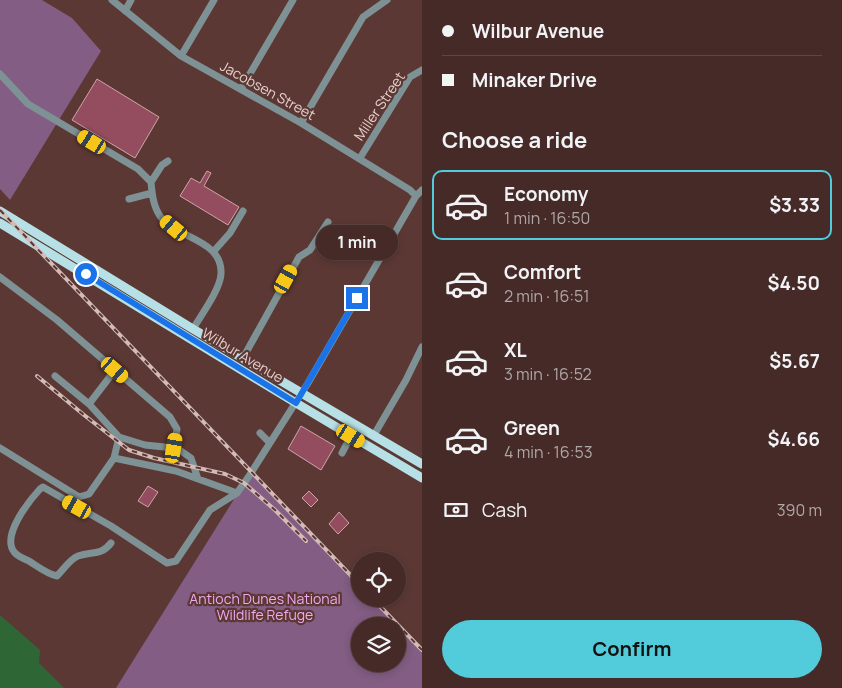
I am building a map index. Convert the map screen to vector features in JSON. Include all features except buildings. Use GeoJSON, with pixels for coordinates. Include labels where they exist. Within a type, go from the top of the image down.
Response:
{"type":"FeatureCollection","features":[{"type":"Feature","properties":{"kind":"main road","name":"Wilbur Avenue"},"geometry":{"type":"LineString","coordinates":[[0,211],[193,329],[303,392],[422,464]]}},
{"type":"Feature","properties":{"kind":"main road","name":"Wilbur Avenue"},"geometry":{"type":"LineString","coordinates":[[0,223],[422,478]]}},
{"type":"Feature","properties":{"kind":"main road"},"geometry":{"type":"LineString","coordinates":[[188,337],[193,329]]}},
{"type":"Feature","properties":{"kind":"street","name":"Jacobsen Street"},"geometry":{"type":"LineString","coordinates":[[112,0],[181,56],[301,122],[360,158],[416,196]]}},
{"type":"Feature","properties":{"kind":"street"},"geometry":{"type":"LineString","coordinates":[[125,11],[131,0]]}},
{"type":"Feature","properties":{"kind":"street"},"geometry":{"type":"LineString","coordinates":[[181,56],[214,0]]}},
{"type":"Feature","properties":{"kind":"street"},"geometry":{"type":"LineString","coordinates":[[241,89],[294,0]]}},
{"type":"Feature","properties":{"kind":"street"},"geometry":{"type":"LineString","coordinates":[[301,122],[363,17],[386,0]]}},
{"type":"Feature","properties":{"kind":"street","name":"Miller Street"},"geometry":{"type":"LineString","coordinates":[[360,158],[410,77],[422,70]]}},
{"type":"Feature","properties":{"kind":"street"},"geometry":{"type":"LineString","coordinates":[[0,74],[28,104],[138,169],[151,182]]}},
{"type":"Feature","properties":{"kind":"street"},"geometry":{"type":"LineString","coordinates":[[168,161],[162,165],[151,182],[153,200],[160,216],[174,228],[214,251],[220,259],[221,274],[217,288],[193,329]]}},
{"type":"Feature","properties":{"kind":"street"},"geometry":{"type":"LineString","coordinates":[[118,531],[106,550],[76,557],[57,576],[15,553],[10,545],[11,530],[20,514],[43,487],[118,531],[167,563],[178,559],[210,510],[237,494],[303,392],[416,196],[422,190]]}},
{"type":"Feature","properties":{"kind":"street"},"geometry":{"type":"LineString","coordinates":[[128,199],[152,193]]}},
{"type":"Feature","properties":{"kind":"street"},"geometry":{"type":"LineString","coordinates":[[214,251],[230,233],[243,211]]}},
{"type":"Feature","properties":{"kind":"street"},"geometry":{"type":"LineString","coordinates":[[243,358],[299,257],[310,250],[328,222]]}},
{"type":"Feature","properties":{"kind":"street"},"geometry":{"type":"LineString","coordinates":[[0,277],[57,320],[170,417],[177,429],[174,448]]}},
{"type":"Feature","properties":{"kind":"street"},"geometry":{"type":"LineString","coordinates":[[374,435],[406,380],[422,347]]}},
{"type":"Feature","properties":{"kind":"street"},"geometry":{"type":"LineString","coordinates":[[89,404],[115,370]]}},
{"type":"Feature","properties":{"kind":"street"},"geometry":{"type":"LineString","coordinates":[[56,376],[89,404],[119,437],[146,445],[174,448],[191,458],[198,479]]}},
{"type":"Feature","properties":{"kind":"street"},"geometry":{"type":"LineString","coordinates":[[260,433],[270,443]]}},
{"type":"Feature","properties":{"kind":"street"},"geometry":{"type":"LineString","coordinates":[[342,452],[351,436]]}},
{"type":"Feature","properties":{"kind":"street"},"geometry":{"type":"LineString","coordinates":[[0,448],[78,497],[89,494],[114,458],[119,437]]}},
{"type":"Feature","properties":{"kind":"street"},"geometry":{"type":"LineString","coordinates":[[114,458],[176,471],[237,494]]}},
{"type":"Feature","properties":{"kind":"green space"},"geometry":{"type":"Polygon","coordinates":[[[0,0],[42,0],[72,18],[101,51],[10,200],[0,189],[0,0]]]}},
{"type":"Feature","properties":{"kind":"green space","name":"Antioch Dunes National Wildlife Refuge"},"geometry":{"type":"Polygon","coordinates":[[[251,472],[351,576],[351,607],[381,607],[390,617],[351,617],[351,672],[406,672],[406,633],[422,650],[422,688],[116,688],[251,472]]]}},
{"type":"Feature","properties":{"kind":"shaded area"},"geometry":{"type":"Polygon","coordinates":[[[0,615],[40,650],[39,663],[64,688],[0,688],[0,615]]]}},
{"type":"Feature","properties":{"kind":"railway"},"geometry":{"type":"LineString","coordinates":[[0,210],[351,576]]}},
{"type":"Feature","properties":{"kind":"railway"},"geometry":{"type":"LineString","coordinates":[[37,376],[129,450],[154,458],[225,474],[244,483],[306,541]]}},
{"type":"Feature","properties":{"kind":"railway"},"geometry":{"type":"LineString","coordinates":[[381,607],[422,650]]}},
{"type":"Feature","properties":{"kind":"route"},"geometry":{"type":"LineString","coordinates":[[86,274],[296,403],[357,298]]}}]}
